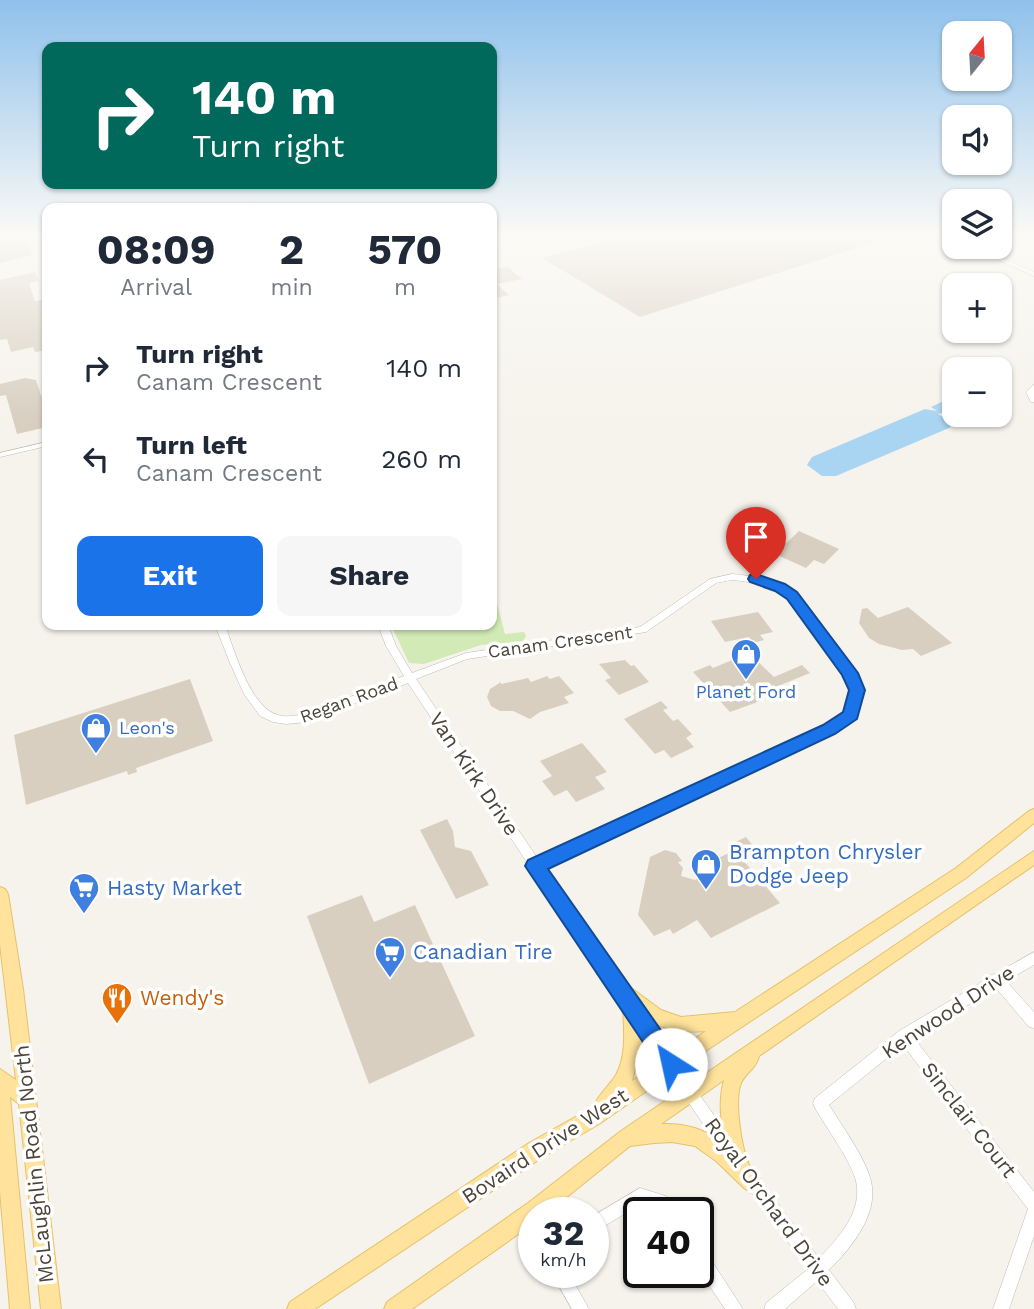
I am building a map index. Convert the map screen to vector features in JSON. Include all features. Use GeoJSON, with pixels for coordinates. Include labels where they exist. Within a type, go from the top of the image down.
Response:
{"type":"FeatureCollection","features":[{"type":"Feature","properties":{"kind":"main road","name":"Bovaird Drive West"},"geometry":{"type":"LineString","coordinates":[[297,1309],[536,1150],[593,1118],[961,873],[1034,815]]}},
{"type":"Feature","properties":{"kind":"main road","name":"Bovaird Drive West"},"geometry":{"type":"LineString","coordinates":[[394,1309],[535,1210],[627,1137],[1034,857]]}},
{"type":"Feature","properties":{"kind":"main road","name":"McLaughlin Road North"},"geometry":{"type":"LineString","coordinates":[[0,894],[15,989],[51,1309]]}},
{"type":"Feature","properties":{"kind":"main road"},"geometry":{"type":"LineString","coordinates":[[617,986],[656,1016],[681,1026],[740,1019]]}},
{"type":"Feature","properties":{"kind":"main road"},"geometry":{"type":"LineString","coordinates":[[593,1118],[624,1078],[633,1043],[631,1007]]}},
{"type":"Feature","properties":{"kind":"main road"},"geometry":{"type":"LineString","coordinates":[[740,1166],[731,1121],[734,1078],[760,1047]]}},
{"type":"Feature","properties":{"kind":"main road"},"geometry":{"type":"LineString","coordinates":[[0,1078],[26,1098]]}},
{"type":"Feature","properties":{"kind":"main road","name":"McLaughlin Road North"},"geometry":{"type":"LineString","coordinates":[[0,1084],[20,1309]]}},
{"type":"Feature","properties":{"kind":"main road"},"geometry":{"type":"LineString","coordinates":[[627,1137],[670,1131],[698,1136],[713,1145],[752,1182]]}},
{"type":"Feature","properties":{"kind":"street"},"geometry":{"type":"LineString","coordinates":[[1034,387],[1030,392],[1034,400]]}},
{"type":"Feature","properties":{"kind":"street"},"geometry":{"type":"LineString","coordinates":[[0,455],[42,445]]}},
{"type":"Feature","properties":{"kind":"street","name":"Canam Crescent"},"geometry":{"type":"LineString","coordinates":[[410,678],[466,656],[643,630],[703,586],[732,577],[756,579],[780,587],[792,595],[850,673],[857,690],[851,715],[842,722],[535,866]]}},
{"type":"Feature","properties":{"kind":"street","name":"Regan Road"},"geometry":{"type":"LineString","coordinates":[[222,630],[256,707],[273,718],[306,718],[410,678]]}},
{"type":"Feature","properties":{"kind":"street","name":"Van Kirk Drive"},"geometry":{"type":"LineString","coordinates":[[385,630],[410,678],[691,1093]]}},
{"type":"Feature","properties":{"kind":"street","name":"Kenwood Drive"},"geometry":{"type":"LineString","coordinates":[[817,1270],[846,1240],[864,1205],[864,1182],[820,1103],[904,1036],[1034,958]]}},
{"type":"Feature","properties":{"kind":"street"},"geometry":{"type":"LineString","coordinates":[[996,979],[1034,1022]]}},
{"type":"Feature","properties":{"kind":"street","name":"Sinclair Court"},"geometry":{"type":"LineString","coordinates":[[904,1036],[1034,1203]]}},
{"type":"Feature","properties":{"kind":"street","name":"Royal Orchard Drive"},"geometry":{"type":"LineString","coordinates":[[691,1093],[740,1166],[848,1309]]}},
{"type":"Feature","properties":{"kind":"street"},"geometry":{"type":"LineString","coordinates":[[1001,1309],[1034,1214]]}},
{"type":"Feature","properties":{"kind":"street"},"geometry":{"type":"LineString","coordinates":[[772,1309],[817,1270]]}},
{"type":"Feature","properties":{"kind":"street"},"geometry":{"type":"LineString","coordinates":[[714,1278],[735,1309]]}},
{"type":"Feature","properties":{"kind":"street"},"geometry":{"type":"LineString","coordinates":[[568,1288],[580,1309]]}},
{"type":"Feature","properties":{"kind":"green space"},"geometry":{"type":"Polygon","coordinates":[[[497,603],[505,634],[524,632],[526,636],[523,641],[481,645],[424,664],[409,663],[393,630],[497,630],[497,603]]]}},
{"type":"Feature","properties":{"kind":"water"},"geometry":{"type":"Polygon","coordinates":[[[942,402],[942,413],[938,414],[942,416],[942,427],[949,428],[836,476],[822,476],[807,465],[812,457],[925,409],[937,411],[931,407],[942,402]]]}},
{"type":"Feature","properties":{"kind":"building"},"geometry":{"type":"Polygon","coordinates":[[[0,298],[42,300],[42,351],[35,352],[33,347],[11,352],[7,339],[0,340],[0,298]]]}},
{"type":"Feature","properties":{"kind":"building"},"geometry":{"type":"Polygon","coordinates":[[[609,298],[699,298],[640,317],[609,298]]]}},
{"type":"Feature","properties":{"kind":"building"},"geometry":{"type":"Polygon","coordinates":[[[25,378],[36,380],[42,398],[42,428],[17,434],[6,395],[0,396],[0,384],[25,378]]]}},
{"type":"Feature","properties":{"kind":"building"},"geometry":{"type":"Polygon","coordinates":[[[799,531],[839,549],[824,564],[814,560],[806,568],[775,554],[799,531]]]}},
{"type":"Feature","properties":{"kind":"building"},"geometry":{"type":"Polygon","coordinates":[[[908,607],[952,643],[921,656],[913,649],[902,650],[879,644],[869,638],[859,623],[862,609],[867,608],[878,618],[908,607]]]}},
{"type":"Feature","properties":{"kind":"building"},"geometry":{"type":"Polygon","coordinates":[[[758,612],[773,632],[760,635],[764,640],[753,643],[749,637],[725,642],[711,621],[758,612]]]}},
{"type":"Feature","properties":{"kind":"building","name":"Planet Ford"},"geometry":{"type":"Polygon","coordinates":[[[749,653],[774,677],[802,665],[810,673],[766,691],[769,694],[755,703],[730,712],[693,672],[710,665],[713,668],[749,653]]]}},
{"type":"Feature","properties":{"kind":"building"},"geometry":{"type":"Polygon","coordinates":[[[625,660],[631,666],[634,665],[649,682],[619,695],[605,680],[611,678],[599,664],[625,660]]]}},
{"type":"Feature","properties":{"kind":"building"},"geometry":{"type":"Polygon","coordinates":[[[547,676],[550,679],[559,676],[574,693],[564,697],[569,703],[540,712],[530,719],[513,711],[500,711],[491,706],[487,697],[490,689],[501,682],[528,678],[531,682],[547,676]]]}},
{"type":"Feature","properties":{"kind":"building","name":"Leon's"},"geometry":{"type":"Polygon","coordinates":[[[190,679],[213,741],[136,768],[137,772],[128,775],[127,771],[26,805],[14,735],[190,679]]]}},
{"type":"Feature","properties":{"kind":"building"},"geometry":{"type":"Polygon","coordinates":[[[661,701],[668,708],[663,710],[673,721],[678,719],[692,734],[686,738],[694,747],[671,758],[664,750],[655,754],[624,719],[661,701]]]}},
{"type":"Feature","properties":{"kind":"building"},"geometry":{"type":"Polygon","coordinates":[[[582,743],[607,772],[595,777],[605,789],[576,802],[567,790],[554,796],[542,781],[552,776],[540,761],[582,743]]]}},
{"type":"Feature","properties":{"kind":"building"},"geometry":{"type":"Polygon","coordinates":[[[447,819],[453,831],[455,847],[471,851],[489,885],[456,899],[420,830],[447,819]]]}},
{"type":"Feature","properties":{"kind":"building","name":"Brampton Chrysler Dodge Jeep"},"geometry":{"type":"Polygon","coordinates":[[[746,837],[758,852],[743,860],[780,903],[711,938],[697,920],[673,934],[670,929],[654,936],[638,915],[650,857],[665,850],[676,853],[682,861],[678,862],[683,868],[681,876],[695,880],[712,869],[708,863],[733,851],[729,845],[746,837]]]}},
{"type":"Feature","properties":{"kind":"building","name":"Canadian Tire"},"geometry":{"type":"Polygon","coordinates":[[[362,895],[374,922],[415,905],[475,1036],[369,1084],[307,916],[362,895]]]}},
{"type":"Feature","properties":{"kind":"place","name":"Planet Ford"},"geometry":{"type":"Point","coordinates":[746,681]}},
{"type":"Feature","properties":{"kind":"place","name":"Leon's"},"geometry":{"type":"Point","coordinates":[96,755]}},
{"type":"Feature","properties":{"kind":"place","name":"Brampton Chrysler Dodge Jeep"},"geometry":{"type":"Point","coordinates":[706,891]}},
{"type":"Feature","properties":{"kind":"place","name":"Hasty Market"},"geometry":{"type":"Point","coordinates":[84,915]}},
{"type":"Feature","properties":{"kind":"place","name":"Canadian Tire"},"geometry":{"type":"Point","coordinates":[390,979]}},
{"type":"Feature","properties":{"kind":"place","name":"Wendy's"},"geometry":{"type":"Point","coordinates":[117,1025]}},
{"type":"Feature","properties":{"kind":"route"},"geometry":{"type":"LineString","coordinates":[[671,1064],[535,866],[829,729],[851,715],[857,690],[850,673],[792,595],[780,587],[756,579]]}}]}
